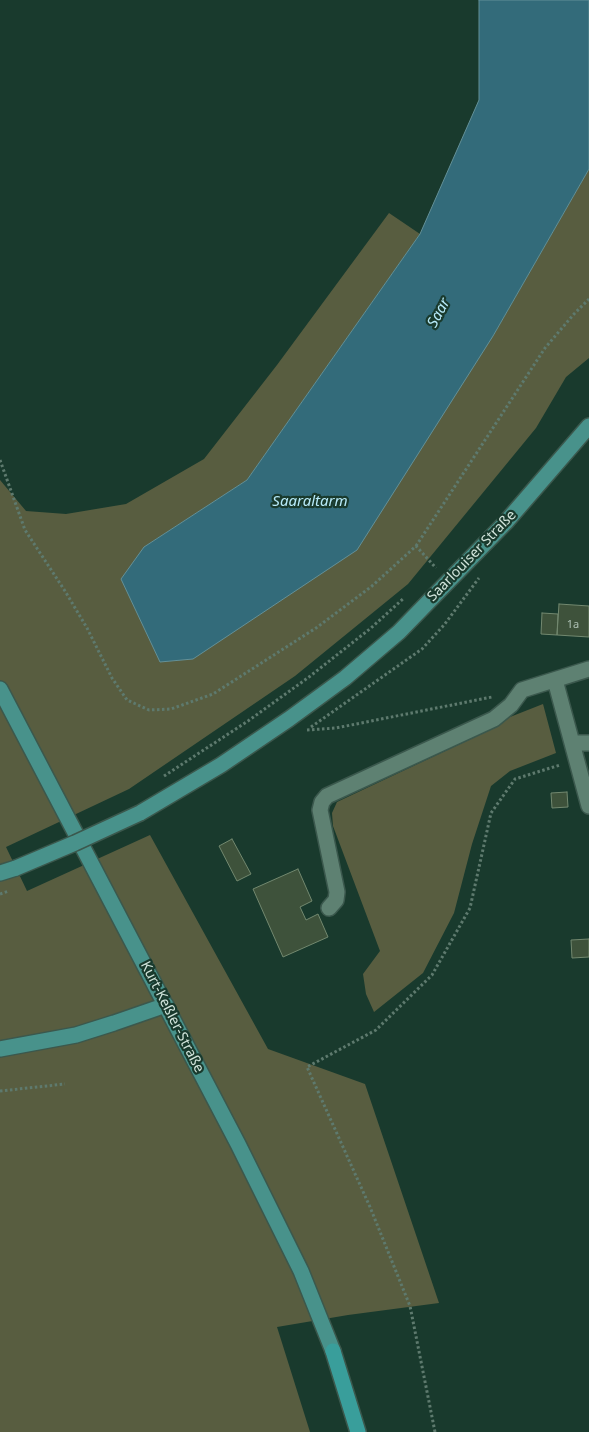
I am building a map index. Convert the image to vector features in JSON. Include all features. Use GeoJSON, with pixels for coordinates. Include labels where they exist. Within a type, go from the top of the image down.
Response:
{"type":"FeatureCollection","features":[{"type":"Feature","properties":{"kind":"highway"},"geometry":{"type":"LineString","coordinates":[[333,1351],[358,1432]]}},
{"type":"Feature","properties":{"kind":"main road","name":"Saarlouiser Straße"},"geometry":{"type":"LineString","coordinates":[[0,873],[76,843],[140,813],[228,760],[289,720],[345,678],[399,632],[448,582],[506,522],[589,426]]}},
{"type":"Feature","properties":{"kind":"main road","name":"Kurt-Keßler-Straße"},"geometry":{"type":"LineString","coordinates":[[0,688],[234,1135],[301,1272],[333,1351]]}},
{"type":"Feature","properties":{"kind":"main road"},"geometry":{"type":"LineString","coordinates":[[0,1048],[76,1035],[166,1005]]}},
{"type":"Feature","properties":{"kind":"street"},"geometry":{"type":"LineString","coordinates":[[329,908],[336,900],[337,892],[320,810],[322,802],[328,796],[494,719],[511,705],[522,690],[589,669]]}},
{"type":"Feature","properties":{"kind":"street"},"geometry":{"type":"LineString","coordinates":[[555,680],[589,806]]}},
{"type":"Feature","properties":{"kind":"street"},"geometry":{"type":"LineString","coordinates":[[573,743],[589,743]]}},
{"type":"Feature","properties":{"kind":"path"},"geometry":{"type":"LineString","coordinates":[[0,460],[25,530],[65,590],[87,628],[112,678],[127,700],[149,710],[171,709],[213,694],[316,628],[372,586],[416,546],[545,348],[589,299]]}},
{"type":"Feature","properties":{"kind":"path"},"geometry":{"type":"LineString","coordinates":[[416,546],[448,582]]}},
{"type":"Feature","properties":{"kind":"path"},"geometry":{"type":"LineString","coordinates":[[157,780],[309,677],[371,628],[408,595]]}},
{"type":"Feature","properties":{"kind":"path"},"geometry":{"type":"LineString","coordinates":[[307,730],[336,728],[492,696]]}},
{"type":"Feature","properties":{"kind":"path"},"geometry":{"type":"LineString","coordinates":[[435,1432],[410,1306],[370,1207],[307,1067],[376,1030],[432,975],[470,908],[491,813],[515,780],[577,759]]}},
{"type":"Feature","properties":{"kind":"path"},"geometry":{"type":"LineString","coordinates":[[0,1091],[65,1084]]}},
{"type":"Feature","properties":{"kind":"green space"},"geometry":{"type":"Polygon","coordinates":[[[589,169],[589,358],[566,377],[536,428],[408,584],[295,676],[129,789],[6,847],[27,891],[150,835],[268,1049],[365,1084],[439,1303],[277,1327],[310,1432],[0,1432],[0,480],[26,511],[66,514],[126,504],[204,459],[277,365],[389,213],[420,234],[247,480],[144,547],[493,336],[589,169]]]}},
{"type":"Feature","properties":{"kind":"green space"},"geometry":{"type":"Polygon","coordinates":[[[543,704],[556,753],[510,771],[491,786],[472,844],[454,913],[423,973],[374,1012],[366,994],[363,974],[380,951],[333,826],[332,813],[337,802],[496,727],[510,717],[543,704]]]}},
{"type":"Feature","properties":{"kind":"water","name":"Saaraltarm"},"geometry":{"type":"Polygon","coordinates":[[[479,0],[589,0],[589,169],[493,336],[357,550],[193,659],[160,662],[121,579],[144,547],[247,480],[420,234],[479,100],[479,0]]]}},
{"type":"Feature","properties":{"kind":"building"},"geometry":{"type":"Polygon","coordinates":[[[559,604],[589,606],[589,637],[557,635],[559,604]]]}},
{"type":"Feature","properties":{"kind":"building"},"geometry":{"type":"Polygon","coordinates":[[[542,613],[558,614],[557,635],[541,634],[542,613]]]}},
{"type":"Feature","properties":{"kind":"building"},"geometry":{"type":"Polygon","coordinates":[[[567,792],[568,807],[552,808],[551,793],[567,792]]]}},
{"type":"Feature","properties":{"kind":"building"},"geometry":{"type":"Polygon","coordinates":[[[232,839],[251,874],[237,881],[219,846],[232,839]]]}},
{"type":"Feature","properties":{"kind":"building"},"geometry":{"type":"Polygon","coordinates":[[[298,869],[312,901],[300,907],[306,920],[318,914],[328,937],[283,957],[253,889],[298,869]]]}},
{"type":"Feature","properties":{"kind":"building"},"geometry":{"type":"Polygon","coordinates":[[[589,939],[589,957],[572,958],[571,940],[589,939]]]}},
{"type":"Feature","properties":{"kind":"water label","name":"Saar"},"geometry":{"type":"Point","coordinates":[439,313]}}]}
